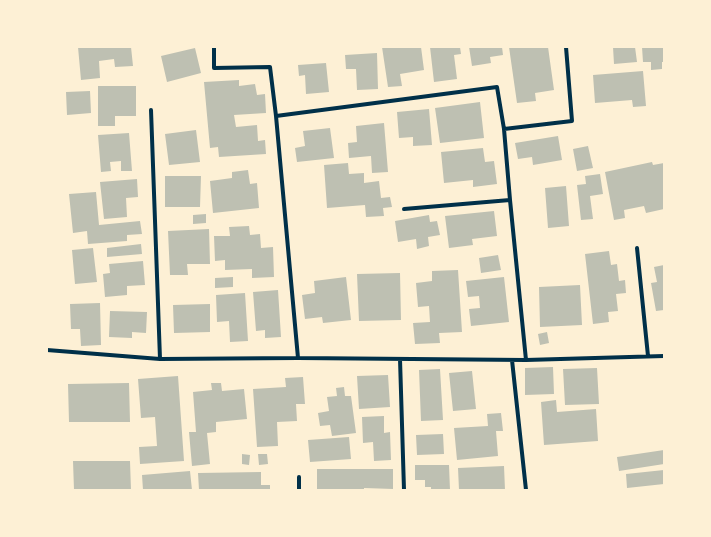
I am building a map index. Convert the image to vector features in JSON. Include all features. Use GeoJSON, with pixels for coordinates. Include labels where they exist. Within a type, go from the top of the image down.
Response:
{"type":"FeatureCollection","features":[{"type":"Feature","properties":{"kind":"street"},"geometry":{"type":"LineString","coordinates":[[214,47],[214,68],[270,67],[276,116],[298,358]]}},
{"type":"Feature","properties":{"kind":"street"},"geometry":{"type":"LineString","coordinates":[[504,129],[572,121],[566,47]]}},
{"type":"Feature","properties":{"kind":"street"},"geometry":{"type":"LineString","coordinates":[[276,116],[497,87],[504,129],[526,360]]}},
{"type":"Feature","properties":{"kind":"street"},"geometry":{"type":"LineString","coordinates":[[151,110],[160,359]]}},
{"type":"Feature","properties":{"kind":"street"},"geometry":{"type":"LineString","coordinates":[[404,209],[510,200]]}},
{"type":"Feature","properties":{"kind":"street"},"geometry":{"type":"LineString","coordinates":[[637,248],[648,356]]}},
{"type":"Feature","properties":{"kind":"street"},"geometry":{"type":"LineString","coordinates":[[47,350],[160,359],[298,358],[526,360],[664,356]]}},
{"type":"Feature","properties":{"kind":"street"},"geometry":{"type":"LineString","coordinates":[[400,359],[404,490]]}},
{"type":"Feature","properties":{"kind":"street"},"geometry":{"type":"LineString","coordinates":[[512,360],[526,490]]}},
{"type":"Feature","properties":{"kind":"street"},"geometry":{"type":"LineString","coordinates":[[299,477],[299,490]]}},
{"type":"Feature","properties":{"kind":"building"},"geometry":{"type":"Polygon","coordinates":[[[78,47],[131,47],[133,66],[115,67],[114,59],[99,61],[100,78],[81,80],[78,47]]]}},
{"type":"Feature","properties":{"kind":"building"},"geometry":{"type":"Polygon","coordinates":[[[382,47],[421,47],[424,70],[400,74],[402,86],[388,87],[382,47]]]}},
{"type":"Feature","properties":{"kind":"building"},"geometry":{"type":"Polygon","coordinates":[[[430,47],[460,47],[461,54],[454,55],[457,79],[434,82],[430,47]]]}},
{"type":"Feature","properties":{"kind":"building"},"geometry":{"type":"Polygon","coordinates":[[[469,47],[502,47],[503,55],[490,57],[491,63],[472,66],[469,47]]]}},
{"type":"Feature","properties":{"kind":"building"},"geometry":{"type":"Polygon","coordinates":[[[509,47],[548,47],[554,90],[535,93],[536,101],[517,103],[509,47]]]}},
{"type":"Feature","properties":{"kind":"building"},"geometry":{"type":"Polygon","coordinates":[[[613,47],[635,47],[637,62],[614,64],[613,47]]]}},
{"type":"Feature","properties":{"kind":"building"},"geometry":{"type":"Polygon","coordinates":[[[642,47],[664,47],[664,62],[662,62],[662,69],[651,70],[651,62],[643,62],[642,47]]]}},
{"type":"Feature","properties":{"kind":"building"},"geometry":{"type":"Polygon","coordinates":[[[195,48],[201,73],[167,82],[161,56],[195,48]]]}},
{"type":"Feature","properties":{"kind":"building"},"geometry":{"type":"Polygon","coordinates":[[[377,53],[378,89],[357,90],[356,69],[346,69],[345,55],[377,53]]]}},
{"type":"Feature","properties":{"kind":"building"},"geometry":{"type":"Polygon","coordinates":[[[326,63],[329,92],[306,94],[305,75],[299,76],[298,65],[326,63]]]}},
{"type":"Feature","properties":{"kind":"building"},"geometry":{"type":"Polygon","coordinates":[[[643,71],[646,106],[633,107],[632,100],[595,103],[593,75],[643,71]]]}},
{"type":"Feature","properties":{"kind":"building"},"geometry":{"type":"Polygon","coordinates":[[[239,80],[239,86],[255,84],[257,95],[265,94],[266,113],[234,115],[236,127],[257,125],[258,141],[265,140],[266,154],[219,157],[218,147],[210,148],[204,82],[239,80]]]}},
{"type":"Feature","properties":{"kind":"building"},"geometry":{"type":"Polygon","coordinates":[[[98,86],[136,86],[136,116],[115,116],[115,126],[98,126],[98,86]]]}},
{"type":"Feature","properties":{"kind":"building"},"geometry":{"type":"Polygon","coordinates":[[[90,91],[91,113],[67,115],[66,92],[90,91]]]}},
{"type":"Feature","properties":{"kind":"building"},"geometry":{"type":"Polygon","coordinates":[[[480,102],[484,138],[440,143],[435,108],[480,102]]]}},
{"type":"Feature","properties":{"kind":"building"},"geometry":{"type":"Polygon","coordinates":[[[429,109],[432,145],[413,146],[413,137],[399,138],[397,112],[429,109]]]}},
{"type":"Feature","properties":{"kind":"building"},"geometry":{"type":"Polygon","coordinates":[[[384,123],[388,172],[372,173],[371,156],[349,158],[348,143],[357,142],[356,126],[384,123]]]}},
{"type":"Feature","properties":{"kind":"building"},"geometry":{"type":"Polygon","coordinates":[[[330,128],[334,158],[297,162],[295,148],[305,146],[303,131],[330,128]]]}},
{"type":"Feature","properties":{"kind":"building"},"geometry":{"type":"Polygon","coordinates":[[[196,130],[200,162],[169,165],[165,134],[196,130]]]}},
{"type":"Feature","properties":{"kind":"building"},"geometry":{"type":"Polygon","coordinates":[[[129,133],[132,171],[121,171],[121,161],[110,162],[111,171],[101,172],[98,135],[129,133]]]}},
{"type":"Feature","properties":{"kind":"building"},"geometry":{"type":"Polygon","coordinates":[[[558,136],[562,160],[533,165],[532,157],[518,159],[515,143],[558,136]]]}},
{"type":"Feature","properties":{"kind":"building"},"geometry":{"type":"Polygon","coordinates":[[[588,146],[593,168],[577,171],[573,149],[588,146]]]}},
{"type":"Feature","properties":{"kind":"building"},"geometry":{"type":"Polygon","coordinates":[[[483,148],[485,162],[494,161],[497,184],[473,187],[473,180],[444,183],[441,152],[483,148]]]}},
{"type":"Feature","properties":{"kind":"building"},"geometry":{"type":"Polygon","coordinates":[[[652,162],[653,165],[664,163],[664,209],[646,213],[644,206],[624,210],[625,218],[614,220],[605,172],[652,162]]]}},
{"type":"Feature","properties":{"kind":"building"},"geometry":{"type":"Polygon","coordinates":[[[348,163],[349,174],[364,173],[364,183],[379,181],[381,198],[390,197],[392,207],[383,208],[384,216],[366,217],[365,205],[327,208],[324,165],[348,163]]]}},
{"type":"Feature","properties":{"kind":"building"},"geometry":{"type":"Polygon","coordinates":[[[248,170],[250,184],[257,183],[259,208],[213,213],[210,181],[232,178],[232,172],[248,170]]]}},
{"type":"Feature","properties":{"kind":"building"},"geometry":{"type":"Polygon","coordinates":[[[600,174],[603,194],[590,196],[593,219],[581,220],[577,185],[586,184],[585,176],[600,174]]]}},
{"type":"Feature","properties":{"kind":"building"},"geometry":{"type":"Polygon","coordinates":[[[165,176],[201,176],[200,207],[165,207],[165,176]]]}},
{"type":"Feature","properties":{"kind":"building"},"geometry":{"type":"Polygon","coordinates":[[[137,179],[138,197],[126,198],[127,217],[104,219],[100,182],[137,179]]]}},
{"type":"Feature","properties":{"kind":"building"},"geometry":{"type":"Polygon","coordinates":[[[566,186],[569,226],[548,228],[545,188],[566,186]]]}},
{"type":"Feature","properties":{"kind":"building"},"geometry":{"type":"Polygon","coordinates":[[[96,192],[99,225],[140,221],[142,234],[127,235],[127,241],[88,244],[87,231],[73,233],[69,194],[96,192]]]}},
{"type":"Feature","properties":{"kind":"building"},"geometry":{"type":"Polygon","coordinates":[[[494,211],[497,236],[472,239],[473,245],[449,248],[445,216],[494,211]]]}},
{"type":"Feature","properties":{"kind":"building"},"geometry":{"type":"Polygon","coordinates":[[[206,214],[206,223],[193,224],[193,215],[206,214]]]}},
{"type":"Feature","properties":{"kind":"building"},"geometry":{"type":"Polygon","coordinates":[[[429,215],[430,222],[437,221],[440,235],[428,237],[429,246],[417,249],[416,239],[398,242],[395,221],[429,215]]]}},
{"type":"Feature","properties":{"kind":"building"},"geometry":{"type":"Polygon","coordinates":[[[249,226],[250,235],[260,234],[261,248],[273,247],[274,277],[252,278],[252,269],[225,270],[225,260],[215,261],[214,236],[230,236],[229,227],[249,226]]]}},
{"type":"Feature","properties":{"kind":"building"},"geometry":{"type":"Polygon","coordinates":[[[209,229],[210,264],[187,264],[188,275],[170,275],[168,231],[209,229]]]}},
{"type":"Feature","properties":{"kind":"building"},"geometry":{"type":"Polygon","coordinates":[[[141,244],[142,254],[107,257],[107,248],[141,244]]]}},
{"type":"Feature","properties":{"kind":"building"},"geometry":{"type":"Polygon","coordinates":[[[93,248],[97,282],[75,284],[72,250],[93,248]]]}},
{"type":"Feature","properties":{"kind":"building"},"geometry":{"type":"Polygon","coordinates":[[[609,251],[611,265],[617,264],[619,281],[625,280],[626,293],[616,294],[618,311],[608,312],[609,322],[593,324],[585,254],[609,251]]]}},
{"type":"Feature","properties":{"kind":"building"},"geometry":{"type":"Polygon","coordinates":[[[498,255],[501,270],[481,273],[479,258],[498,255]]]}},
{"type":"Feature","properties":{"kind":"building"},"geometry":{"type":"Polygon","coordinates":[[[143,261],[145,285],[127,286],[127,295],[105,297],[103,274],[110,273],[109,264],[143,261]]]}},
{"type":"Feature","properties":{"kind":"building"},"geometry":{"type":"Polygon","coordinates":[[[664,265],[664,310],[656,311],[651,283],[657,282],[654,267],[664,265]]]}},
{"type":"Feature","properties":{"kind":"building"},"geometry":{"type":"Polygon","coordinates":[[[458,270],[462,332],[439,333],[440,343],[415,344],[413,323],[430,322],[429,306],[418,307],[416,283],[432,281],[432,271],[458,270]]]}},
{"type":"Feature","properties":{"kind":"building"},"geometry":{"type":"Polygon","coordinates":[[[400,273],[401,320],[359,321],[357,274],[400,273]]]}},
{"type":"Feature","properties":{"kind":"building"},"geometry":{"type":"Polygon","coordinates":[[[233,277],[233,287],[215,288],[215,278],[233,277]]]}},
{"type":"Feature","properties":{"kind":"building"},"geometry":{"type":"Polygon","coordinates":[[[346,277],[351,320],[323,323],[322,317],[305,319],[302,295],[315,293],[314,281],[346,277]]]}},
{"type":"Feature","properties":{"kind":"building"},"geometry":{"type":"Polygon","coordinates":[[[504,277],[509,322],[471,326],[469,309],[480,308],[479,296],[468,297],[466,281],[504,277]]]}},
{"type":"Feature","properties":{"kind":"building"},"geometry":{"type":"Polygon","coordinates":[[[580,285],[582,325],[540,327],[539,287],[580,285]]]}},
{"type":"Feature","properties":{"kind":"building"},"geometry":{"type":"Polygon","coordinates":[[[278,290],[281,337],[265,338],[265,330],[256,331],[253,292],[278,290]]]}},
{"type":"Feature","properties":{"kind":"building"},"geometry":{"type":"Polygon","coordinates":[[[245,293],[248,341],[230,342],[229,321],[217,322],[216,295],[245,293]]]}},
{"type":"Feature","properties":{"kind":"building"},"geometry":{"type":"Polygon","coordinates":[[[100,303],[101,345],[81,346],[80,329],[71,329],[70,304],[100,303]]]}},
{"type":"Feature","properties":{"kind":"building"},"geometry":{"type":"Polygon","coordinates":[[[210,304],[210,332],[174,333],[173,305],[210,304]]]}},
{"type":"Feature","properties":{"kind":"building"},"geometry":{"type":"Polygon","coordinates":[[[110,311],[147,312],[146,333],[132,332],[132,338],[109,337],[110,311]]]}},
{"type":"Feature","properties":{"kind":"building"},"geometry":{"type":"Polygon","coordinates":[[[547,332],[549,343],[540,345],[538,334],[547,332]]]}},
{"type":"Feature","properties":{"kind":"building"},"geometry":{"type":"Polygon","coordinates":[[[553,367],[554,394],[525,395],[525,368],[553,367]]]}},
{"type":"Feature","properties":{"kind":"building"},"geometry":{"type":"Polygon","coordinates":[[[597,368],[599,404],[565,405],[563,369],[597,368]]]}},
{"type":"Feature","properties":{"kind":"building"},"geometry":{"type":"Polygon","coordinates":[[[440,369],[443,420],[421,421],[419,370],[440,369]]]}},
{"type":"Feature","properties":{"kind":"building"},"geometry":{"type":"Polygon","coordinates":[[[472,371],[476,409],[453,411],[449,373],[472,371]]]}},
{"type":"Feature","properties":{"kind":"building"},"geometry":{"type":"Polygon","coordinates":[[[388,375],[390,407],[359,409],[357,376],[388,375]]]}},
{"type":"Feature","properties":{"kind":"building"},"geometry":{"type":"Polygon","coordinates":[[[178,376],[184,461],[140,464],[139,447],[157,446],[155,417],[141,418],[138,379],[178,376]]]}},
{"type":"Feature","properties":{"kind":"building"},"geometry":{"type":"Polygon","coordinates":[[[303,377],[305,404],[296,404],[297,421],[277,422],[278,446],[257,447],[253,389],[286,387],[285,378],[303,377]]]}},
{"type":"Feature","properties":{"kind":"building"},"geometry":{"type":"Polygon","coordinates":[[[129,383],[130,422],[69,422],[68,384],[129,383]]]}},
{"type":"Feature","properties":{"kind":"building"},"geometry":{"type":"Polygon","coordinates":[[[211,383],[221,383],[222,391],[244,389],[247,419],[216,422],[216,432],[207,433],[210,464],[192,466],[189,432],[196,432],[193,392],[212,390],[211,383]]]}},
{"type":"Feature","properties":{"kind":"building"},"geometry":{"type":"Polygon","coordinates":[[[344,387],[345,396],[351,396],[356,433],[332,436],[330,425],[320,426],[318,413],[329,411],[327,397],[337,396],[336,388],[344,387]]]}},
{"type":"Feature","properties":{"kind":"building"},"geometry":{"type":"Polygon","coordinates":[[[556,400],[557,412],[596,409],[598,441],[544,445],[541,402],[556,400]]]}},
{"type":"Feature","properties":{"kind":"building"},"geometry":{"type":"Polygon","coordinates":[[[501,413],[503,431],[496,431],[498,456],[457,460],[454,428],[488,426],[487,414],[501,413]]]}},
{"type":"Feature","properties":{"kind":"building"},"geometry":{"type":"Polygon","coordinates":[[[384,416],[384,433],[390,432],[391,460],[374,461],[373,442],[363,443],[362,417],[384,416]]]}},
{"type":"Feature","properties":{"kind":"building"},"geometry":{"type":"Polygon","coordinates":[[[443,434],[444,454],[417,455],[416,435],[443,434]]]}},
{"type":"Feature","properties":{"kind":"building"},"geometry":{"type":"Polygon","coordinates":[[[349,437],[351,459],[310,462],[308,440],[349,437]]]}},
{"type":"Feature","properties":{"kind":"building"},"geometry":{"type":"Polygon","coordinates":[[[664,450],[664,464],[619,471],[617,457],[664,450]]]}},
{"type":"Feature","properties":{"kind":"building"},"geometry":{"type":"Polygon","coordinates":[[[242,454],[250,455],[249,465],[242,464],[242,454]]]}},
{"type":"Feature","properties":{"kind":"building"},"geometry":{"type":"Polygon","coordinates":[[[258,454],[267,454],[268,464],[259,465],[258,454]]]}},
{"type":"Feature","properties":{"kind":"building"},"geometry":{"type":"Polygon","coordinates":[[[73,461],[130,461],[131,490],[74,490],[73,461]]]}},
{"type":"Feature","properties":{"kind":"building"},"geometry":{"type":"Polygon","coordinates":[[[415,465],[449,465],[450,490],[431,490],[431,487],[425,487],[425,480],[415,480],[415,465]]]}},
{"type":"Feature","properties":{"kind":"building"},"geometry":{"type":"Polygon","coordinates":[[[504,466],[505,490],[459,490],[458,468],[504,466]]]}},
{"type":"Feature","properties":{"kind":"building"},"geometry":{"type":"Polygon","coordinates":[[[317,469],[393,469],[393,489],[364,488],[364,490],[317,490],[317,469]]]}},
{"type":"Feature","properties":{"kind":"building"},"geometry":{"type":"Polygon","coordinates":[[[664,470],[664,484],[627,488],[626,474],[664,470]]]}},
{"type":"Feature","properties":{"kind":"building"},"geometry":{"type":"Polygon","coordinates":[[[190,471],[192,490],[143,490],[142,475],[190,471]]]}},
{"type":"Feature","properties":{"kind":"building"},"geometry":{"type":"Polygon","coordinates":[[[261,472],[261,485],[270,485],[270,490],[199,490],[198,473],[261,472]]]}}]}
